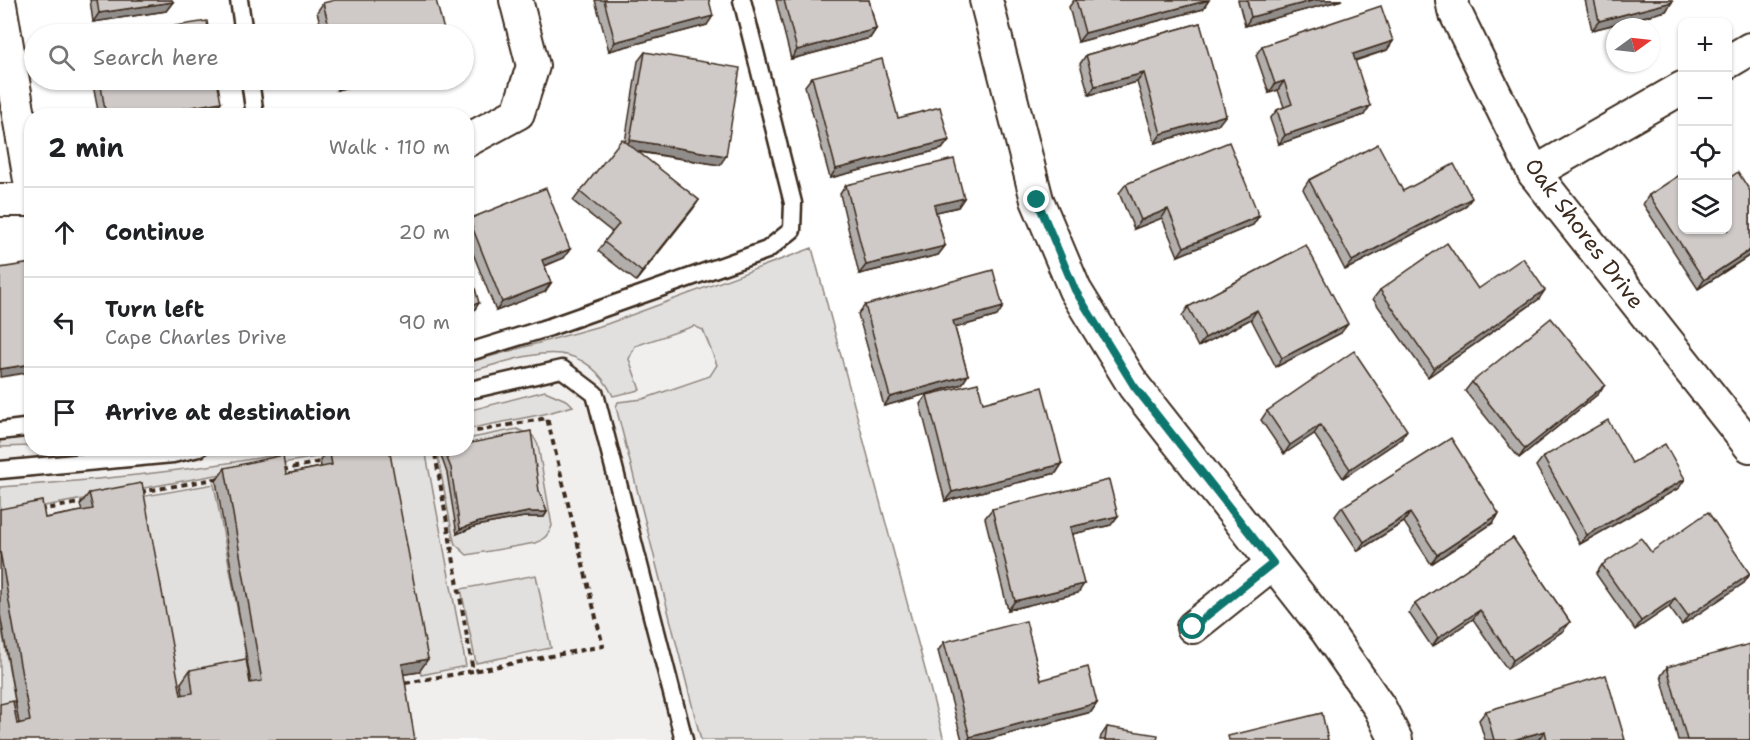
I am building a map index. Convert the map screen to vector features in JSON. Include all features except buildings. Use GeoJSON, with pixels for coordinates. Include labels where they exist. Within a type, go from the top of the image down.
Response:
{"type":"FeatureCollection","features":[{"type":"Feature","properties":{"kind":"street"},"geometry":{"type":"LineString","coordinates":[[474,137],[518,113],[533,66],[516,0]]}},
{"type":"Feature","properties":{"kind":"street"},"geometry":{"type":"LineString","coordinates":[[986,0],[1037,200],[1075,290],[1134,386],[1326,630],[1380,708],[1396,740]]}},
{"type":"Feature","properties":{"kind":"street","name":"Oak Shores Drive"},"geometry":{"type":"LineString","coordinates":[[1452,0],[1454,10],[1534,173],[1750,446]]}},
{"type":"Feature","properties":{"kind":"street"},"geometry":{"type":"LineString","coordinates":[[0,5],[24,145]]}},
{"type":"Feature","properties":{"kind":"street"},"geometry":{"type":"LineString","coordinates":[[1732,60],[1750,49]]}},
{"type":"Feature","properties":{"kind":"street"},"geometry":{"type":"LineString","coordinates":[[1534,173],[1678,91]]}},
{"type":"Feature","properties":{"kind":"street"},"geometry":{"type":"LineString","coordinates":[[0,200],[24,200]]}},
{"type":"Feature","properties":{"kind":"street"},"geometry":{"type":"LineString","coordinates":[[1193,627],[1273,563]]}},
{"type":"Feature","properties":{"kind":"lane"},"geometry":{"type":"LineString","coordinates":[[239,0],[243,24]]}},
{"type":"Feature","properties":{"kind":"lane"},"geometry":{"type":"LineString","coordinates":[[474,351],[550,327],[767,250],[792,231],[793,203],[742,0]]}},
{"type":"Feature","properties":{"kind":"lane"},"geometry":{"type":"LineString","coordinates":[[251,90],[254,108]]}},
{"type":"Feature","properties":{"kind":"lane"},"geometry":{"type":"LineString","coordinates":[[474,388],[562,369],[595,394],[684,740]]}},
{"type":"Feature","properties":{"kind":"lane"},"geometry":{"type":"LineString","coordinates":[[0,431],[24,428]]}},
{"type":"Feature","properties":{"kind":"lane"},"geometry":{"type":"LineString","coordinates":[[0,471],[153,456]]}},
{"type":"Feature","properties":{"kind":"path"},"geometry":{"type":"LineString","coordinates":[[405,683],[603,646],[547,418],[474,432]]}},
{"type":"Feature","properties":{"kind":"path"},"geometry":{"type":"LineString","coordinates":[[435,456],[473,671]]}},
{"type":"Feature","properties":{"kind":"path"},"geometry":{"type":"LineString","coordinates":[[280,470],[331,459]]}},
{"type":"Feature","properties":{"kind":"path"},"geometry":{"type":"LineString","coordinates":[[140,492],[233,477]]}},
{"type":"Feature","properties":{"kind":"path"},"geometry":{"type":"LineString","coordinates":[[35,510],[93,500]]}},
{"type":"Feature","properties":{"kind":"shaded area"},"geometry":{"type":"Polygon","coordinates":[[[812,248],[944,740],[0,740],[0,441],[24,437],[24,456],[474,456],[474,358],[812,248]]]}},
{"type":"Feature","properties":{"kind":"shaded area"},"geometry":{"type":"Polygon","coordinates":[[[812,248],[944,740],[701,740],[616,407],[618,402],[643,399],[710,376],[717,365],[703,330],[694,326],[635,346],[629,359],[640,390],[613,396],[599,375],[584,362],[567,355],[529,356],[474,370],[474,361],[607,324],[812,248]]]}},
{"type":"Feature","properties":{"kind":"shaded area"},"geometry":{"type":"Polygon","coordinates":[[[545,391],[568,401],[573,406],[474,428],[474,409],[545,391]]]}},
{"type":"Feature","properties":{"kind":"shaded area"},"geometry":{"type":"Polygon","coordinates":[[[517,429],[533,436],[538,445],[552,526],[546,537],[535,543],[467,555],[455,544],[438,457],[474,456],[474,438],[517,429]]]}},
{"type":"Feature","properties":{"kind":"shaded area"},"geometry":{"type":"Polygon","coordinates":[[[24,437],[24,446],[0,447],[0,439],[24,437]]]}},
{"type":"Feature","properties":{"kind":"shaded area"},"geometry":{"type":"Polygon","coordinates":[[[321,456],[0,514],[0,487],[162,472],[265,457],[321,456]]]}},
{"type":"Feature","properties":{"kind":"shaded area"},"geometry":{"type":"Polygon","coordinates":[[[379,456],[426,456],[466,666],[421,675],[379,456]]]}},
{"type":"Feature","properties":{"kind":"shaded area"},"geometry":{"type":"Polygon","coordinates":[[[214,484],[253,693],[181,683],[185,706],[172,708],[134,498],[214,484]]]}},
{"type":"Feature","properties":{"kind":"shaded area"},"geometry":{"type":"Polygon","coordinates":[[[536,575],[551,648],[476,663],[461,589],[536,575]]]}},
{"type":"Feature","properties":{"kind":"shaded area"},"geometry":{"type":"Polygon","coordinates":[[[0,620],[21,734],[0,714],[0,620]]]}},
{"type":"Feature","properties":{"kind":"route"},"geometry":{"type":"LineString","coordinates":[[1037,200],[1075,290],[1134,386],[1273,563],[1193,627]]}}]}
